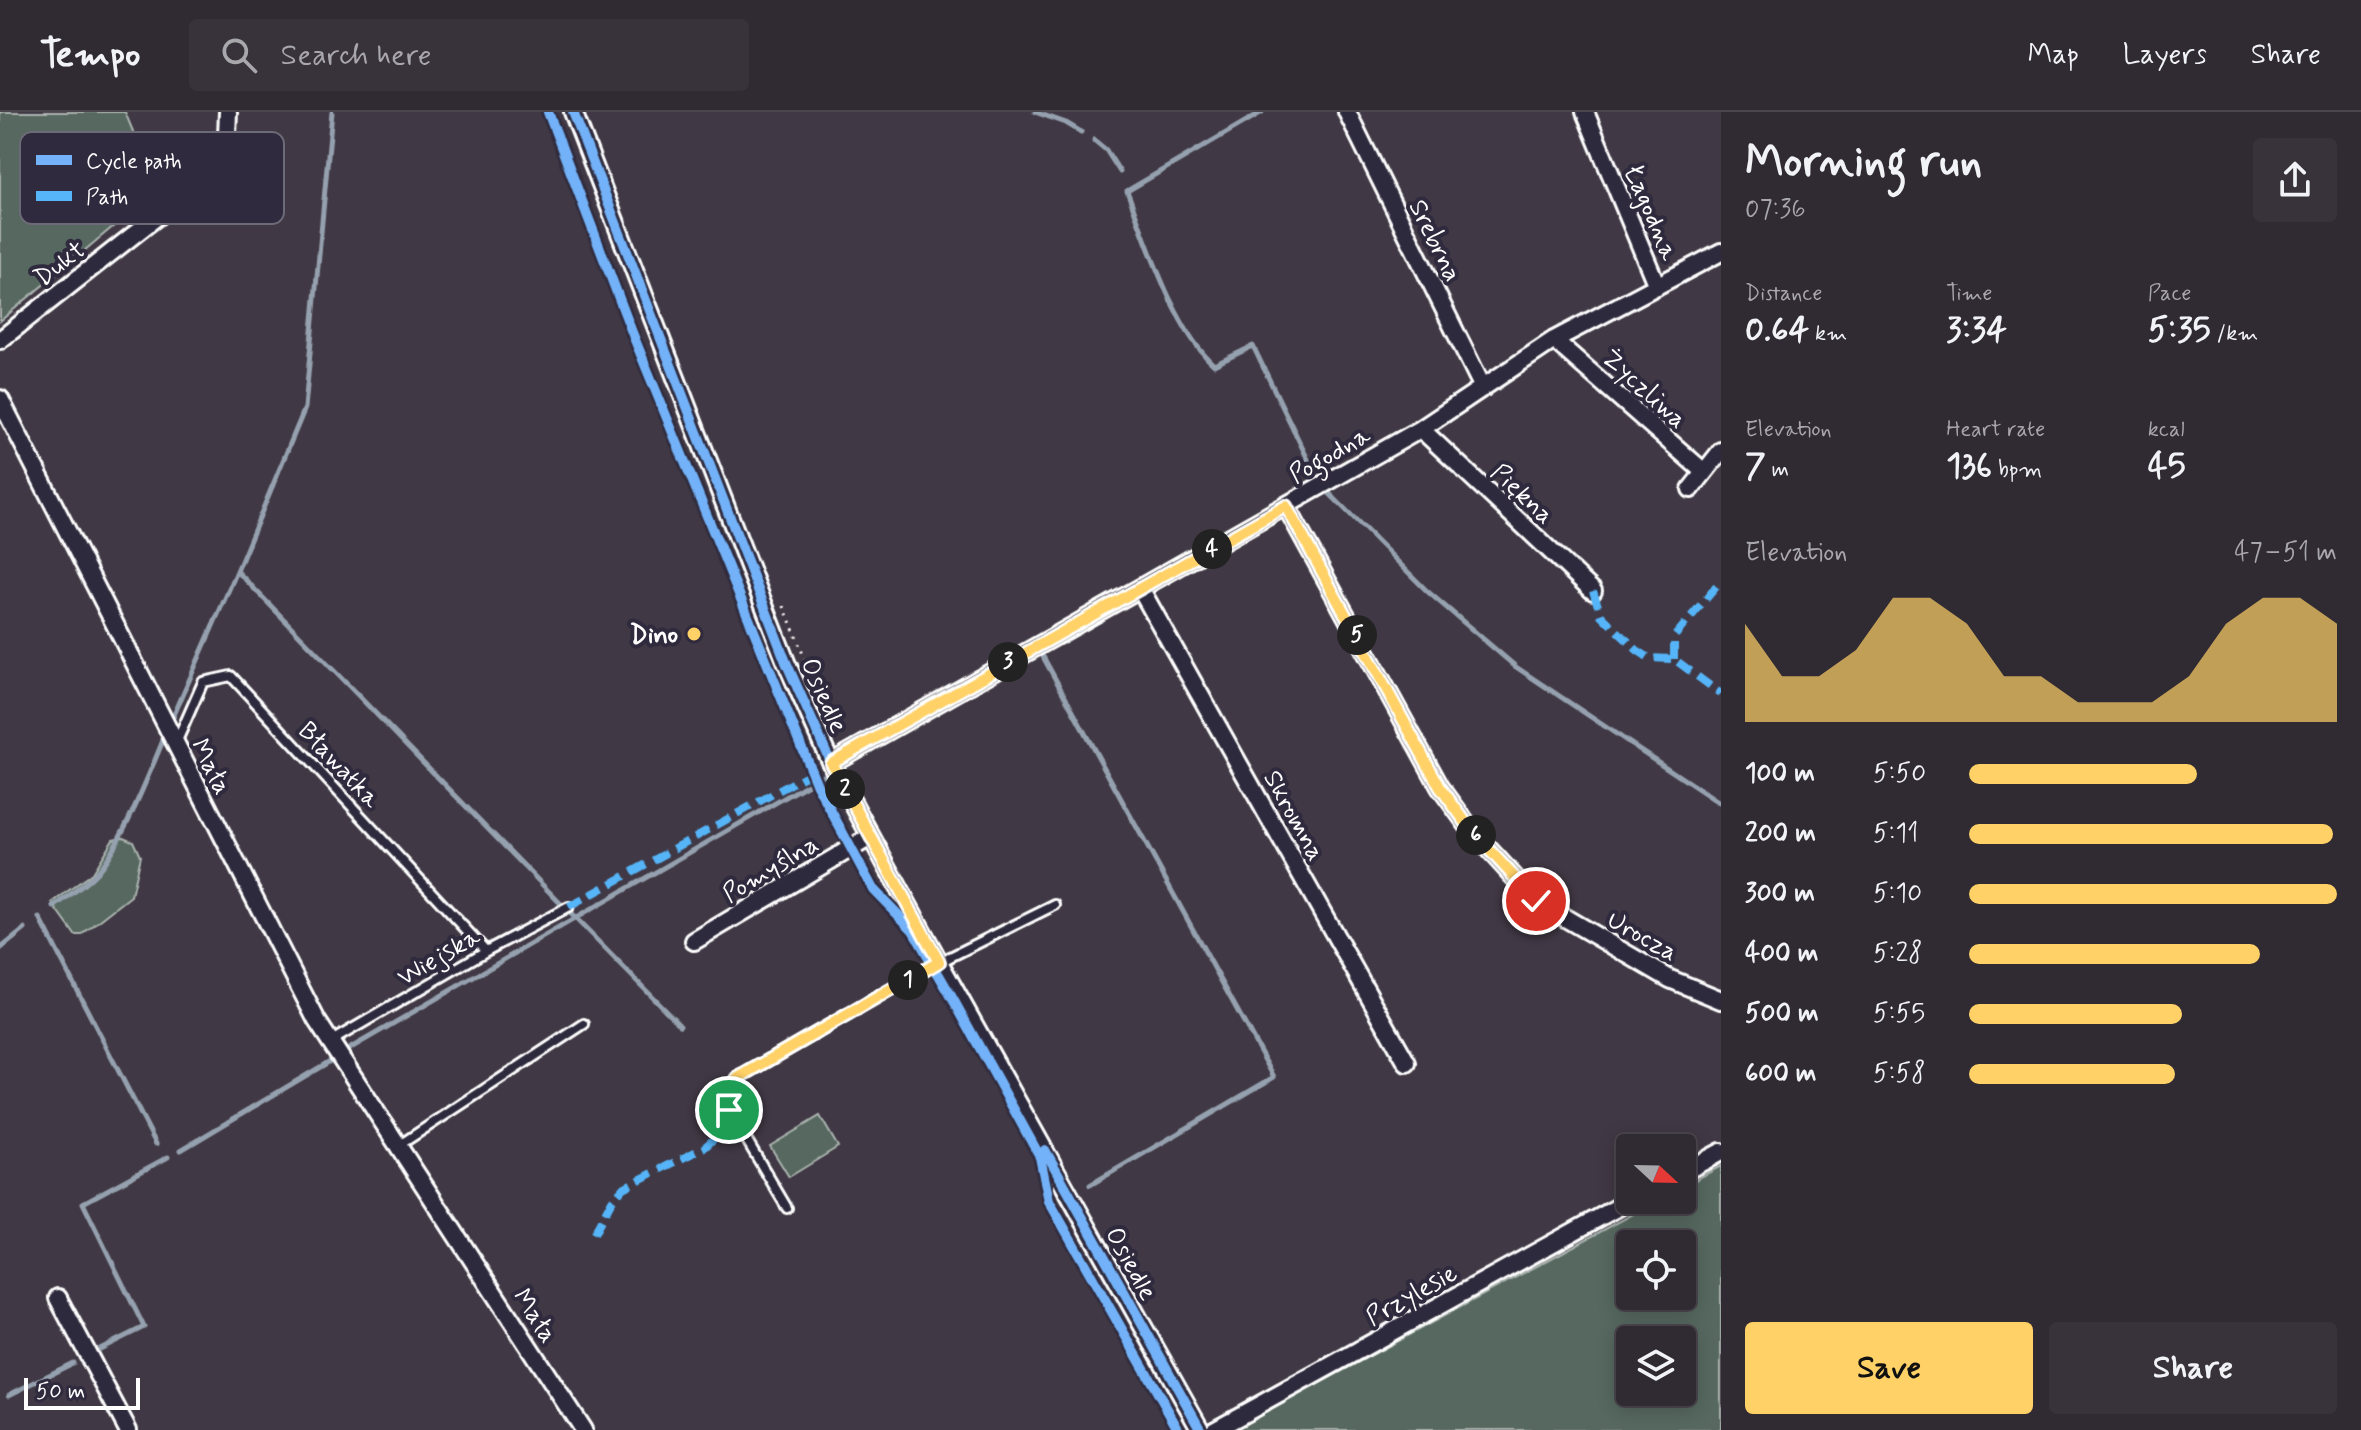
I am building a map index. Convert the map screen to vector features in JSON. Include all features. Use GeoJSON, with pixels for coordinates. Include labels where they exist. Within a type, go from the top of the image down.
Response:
{"type":"FeatureCollection","features":[{"type":"Feature","properties":{"kind":"street","name":"Dukt"},"geometry":{"type":"LineString","coordinates":[[227,132],[228,112]]}},
{"type":"Feature","properties":{"kind":"street","name":"Osiedle"},"geometry":{"type":"LineString","coordinates":[[573,112],[786,662],[831,763],[1201,1430]]}},
{"type":"Feature","properties":{"kind":"street","name":"Srebrna"},"geometry":{"type":"LineString","coordinates":[[1347,112],[1483,388]]}},
{"type":"Feature","properties":{"kind":"street","name":"Łagodna"},"geometry":{"type":"LineString","coordinates":[[1585,112],[1657,286]]}},
{"type":"Feature","properties":{"kind":"street","name":"Dukt"},"geometry":{"type":"LineString","coordinates":[[0,340],[147,224]]}},
{"type":"Feature","properties":{"kind":"street","name":"Pogodna"},"geometry":{"type":"LineString","coordinates":[[831,763],[1421,429],[1554,340],[1721,252]]}},
{"type":"Feature","properties":{"kind":"street","name":"Życzliwa"},"geometry":{"type":"LineString","coordinates":[[1554,340],[1704,472]]}},
{"type":"Feature","properties":{"kind":"street","name":"Mała"},"geometry":{"type":"LineString","coordinates":[[0,399],[175,746],[330,1042],[583,1430]]}},
{"type":"Feature","properties":{"kind":"street","name":"Piękna"},"geometry":{"type":"LineString","coordinates":[[1421,429],[1593,591]]}},
{"type":"Feature","properties":{"kind":"street"},"geometry":{"type":"LineString","coordinates":[[1691,489],[1721,451]]}},
{"type":"Feature","properties":{"kind":"street","name":"Urocza"},"geometry":{"type":"LineString","coordinates":[[1286,506],[1440,787],[1481,841],[1536,901],[1670,979],[1721,1000]]}},
{"type":"Feature","properties":{"kind":"street","name":"Skromna"},"geometry":{"type":"LineString","coordinates":[[1141,590],[1407,1063]]}},
{"type":"Feature","properties":{"kind":"street","name":"Pomyślna"},"geometry":{"type":"LineString","coordinates":[[694,941],[870,837]]}},
{"type":"Feature","properties":{"kind":"street"},"geometry":{"type":"LineString","coordinates":[[1696,1165],[1721,1152]]}},
{"type":"Feature","properties":{"kind":"street","name":"Przylesie"},"geometry":{"type":"LineString","coordinates":[[1214,1430],[1616,1208]]}},
{"type":"Feature","properties":{"kind":"street"},"geometry":{"type":"LineString","coordinates":[[58,1298],[128,1430]]}},
{"type":"Feature","properties":{"kind":"lane","name":"Bławatka"},"geometry":{"type":"LineString","coordinates":[[175,746],[203,682],[231,676],[486,951]]}},
{"type":"Feature","properties":{"kind":"lane"},"geometry":{"type":"LineString","coordinates":[[787,1208],[729,1110],[726,1093],[738,1078],[939,962],[1055,905]]}},
{"type":"Feature","properties":{"kind":"lane","name":"Wiejska"},"geometry":{"type":"LineString","coordinates":[[330,1042],[486,951],[569,907]]}},
{"type":"Feature","properties":{"kind":"lane"},"geometry":{"type":"LineString","coordinates":[[397,1146],[584,1024]]}},
{"type":"Feature","properties":{"kind":"path"},"geometry":{"type":"LineString","coordinates":[[784,606],[816,688]]}},
{"type":"Feature","properties":{"kind":"green space"},"geometry":{"type":"Polygon","coordinates":[[[0,112],[125,112],[133,132],[20,132],[20,224],[116,224],[0,321],[0,112]]]}},
{"type":"Feature","properties":{"kind":"green space"},"geometry":{"type":"Polygon","coordinates":[[[123,837],[133,841],[140,856],[131,896],[81,935],[75,935],[52,903],[92,873],[113,839],[123,837]]]}},
{"type":"Feature","properties":{"kind":"green space"},"geometry":{"type":"Polygon","coordinates":[[[820,1116],[838,1147],[789,1177],[770,1146],[820,1116]]]}},
{"type":"Feature","properties":{"kind":"green space"},"geometry":{"type":"Polygon","coordinates":[[[1721,1166],[1721,1430],[1233,1430],[1633,1214],[1696,1214],[1696,1179],[1721,1166]]]}},
{"type":"Feature","properties":{"kind":"waterway"},"geometry":{"type":"LineString","coordinates":[[332,112],[305,408],[237,571],[562,905]]}},
{"type":"Feature","properties":{"kind":"waterway"},"geometry":{"type":"LineString","coordinates":[[1035,112],[1081,132]]}},
{"type":"Feature","properties":{"kind":"waterway"},"geometry":{"type":"LineString","coordinates":[[1262,112],[1127,191],[1163,284],[1186,330],[1214,365],[1253,346],[1316,476]]}},
{"type":"Feature","properties":{"kind":"waterway"},"geometry":{"type":"LineString","coordinates":[[1094,140],[1106,150],[1120,172]]}},
{"type":"Feature","properties":{"kind":"waterway"},"geometry":{"type":"LineString","coordinates":[[1330,494],[1427,591],[1516,667],[1721,804]]}},
{"type":"Feature","properties":{"kind":"waterway"},"geometry":{"type":"LineString","coordinates":[[170,724],[237,571]]}},
{"type":"Feature","properties":{"kind":"waterway"},"geometry":{"type":"LineString","coordinates":[[1041,653],[1274,1077],[1090,1185]]}},
{"type":"Feature","properties":{"kind":"waterway"},"geometry":{"type":"LineString","coordinates":[[54,907],[92,877],[107,859],[135,806],[166,733]]}},
{"type":"Feature","properties":{"kind":"waterway"},"geometry":{"type":"LineString","coordinates":[[821,776],[825,774]]}},
{"type":"Feature","properties":{"kind":"waterway"},"geometry":{"type":"LineString","coordinates":[[349,1049],[810,783]]}},
{"type":"Feature","properties":{"kind":"waterway"},"geometry":{"type":"LineString","coordinates":[[569,912],[680,1025]]}},
{"type":"Feature","properties":{"kind":"waterway"},"geometry":{"type":"LineString","coordinates":[[40,918],[156,1144]]}},
{"type":"Feature","properties":{"kind":"waterway"},"geometry":{"type":"LineString","coordinates":[[0,949],[25,929]]}},
{"type":"Feature","properties":{"kind":"waterway"},"geometry":{"type":"LineString","coordinates":[[181,1150],[332,1060]]}},
{"type":"Feature","properties":{"kind":"waterway"},"geometry":{"type":"LineString","coordinates":[[90,1354],[144,1327],[83,1203],[168,1157]]}},
{"type":"Feature","properties":{"kind":"waterway"},"geometry":{"type":"LineString","coordinates":[[9,1395],[73,1363]]}},
{"type":"Feature","properties":{"kind":"marked path"},"geometry":{"type":"LineString","coordinates":[[1674,659],[1674,637],[1721,581]]}},
{"type":"Feature","properties":{"kind":"marked path"},"geometry":{"type":"LineString","coordinates":[[1593,591],[1601,615],[1637,650],[1649,658],[1674,659],[1721,694]]}},
{"type":"Feature","properties":{"kind":"marked path"},"geometry":{"type":"LineString","coordinates":[[569,907],[816,770]]}},
{"type":"Feature","properties":{"kind":"marked path"},"geometry":{"type":"LineString","coordinates":[[594,1234],[611,1202],[623,1188],[705,1147],[716,1137],[729,1110]]}},
{"type":"Feature","properties":{"kind":"cycle path"},"geometry":{"type":"LineString","coordinates":[[548,112],[633,335],[817,785],[873,889],[913,930],[954,1001],[1040,1157],[1049,1201],[1179,1430]]}},
{"type":"Feature","properties":{"kind":"cycle path"},"geometry":{"type":"LineString","coordinates":[[573,112],[786,662],[831,763],[920,927]]}},
{"type":"Feature","properties":{"kind":"cycle path"},"geometry":{"type":"LineString","coordinates":[[1045,1150],[1201,1430]]}},
{"type":"Feature","properties":{"kind":"place","name":"Dino"},"geometry":{"type":"Point","coordinates":[694,634]}},
{"type":"Feature","properties":{"kind":"route"},"geometry":{"type":"LineString","coordinates":[[729,1110],[726,1093],[738,1078],[939,962],[831,763],[1286,506],[1440,787],[1472,831],[1536,901]]}}]}
